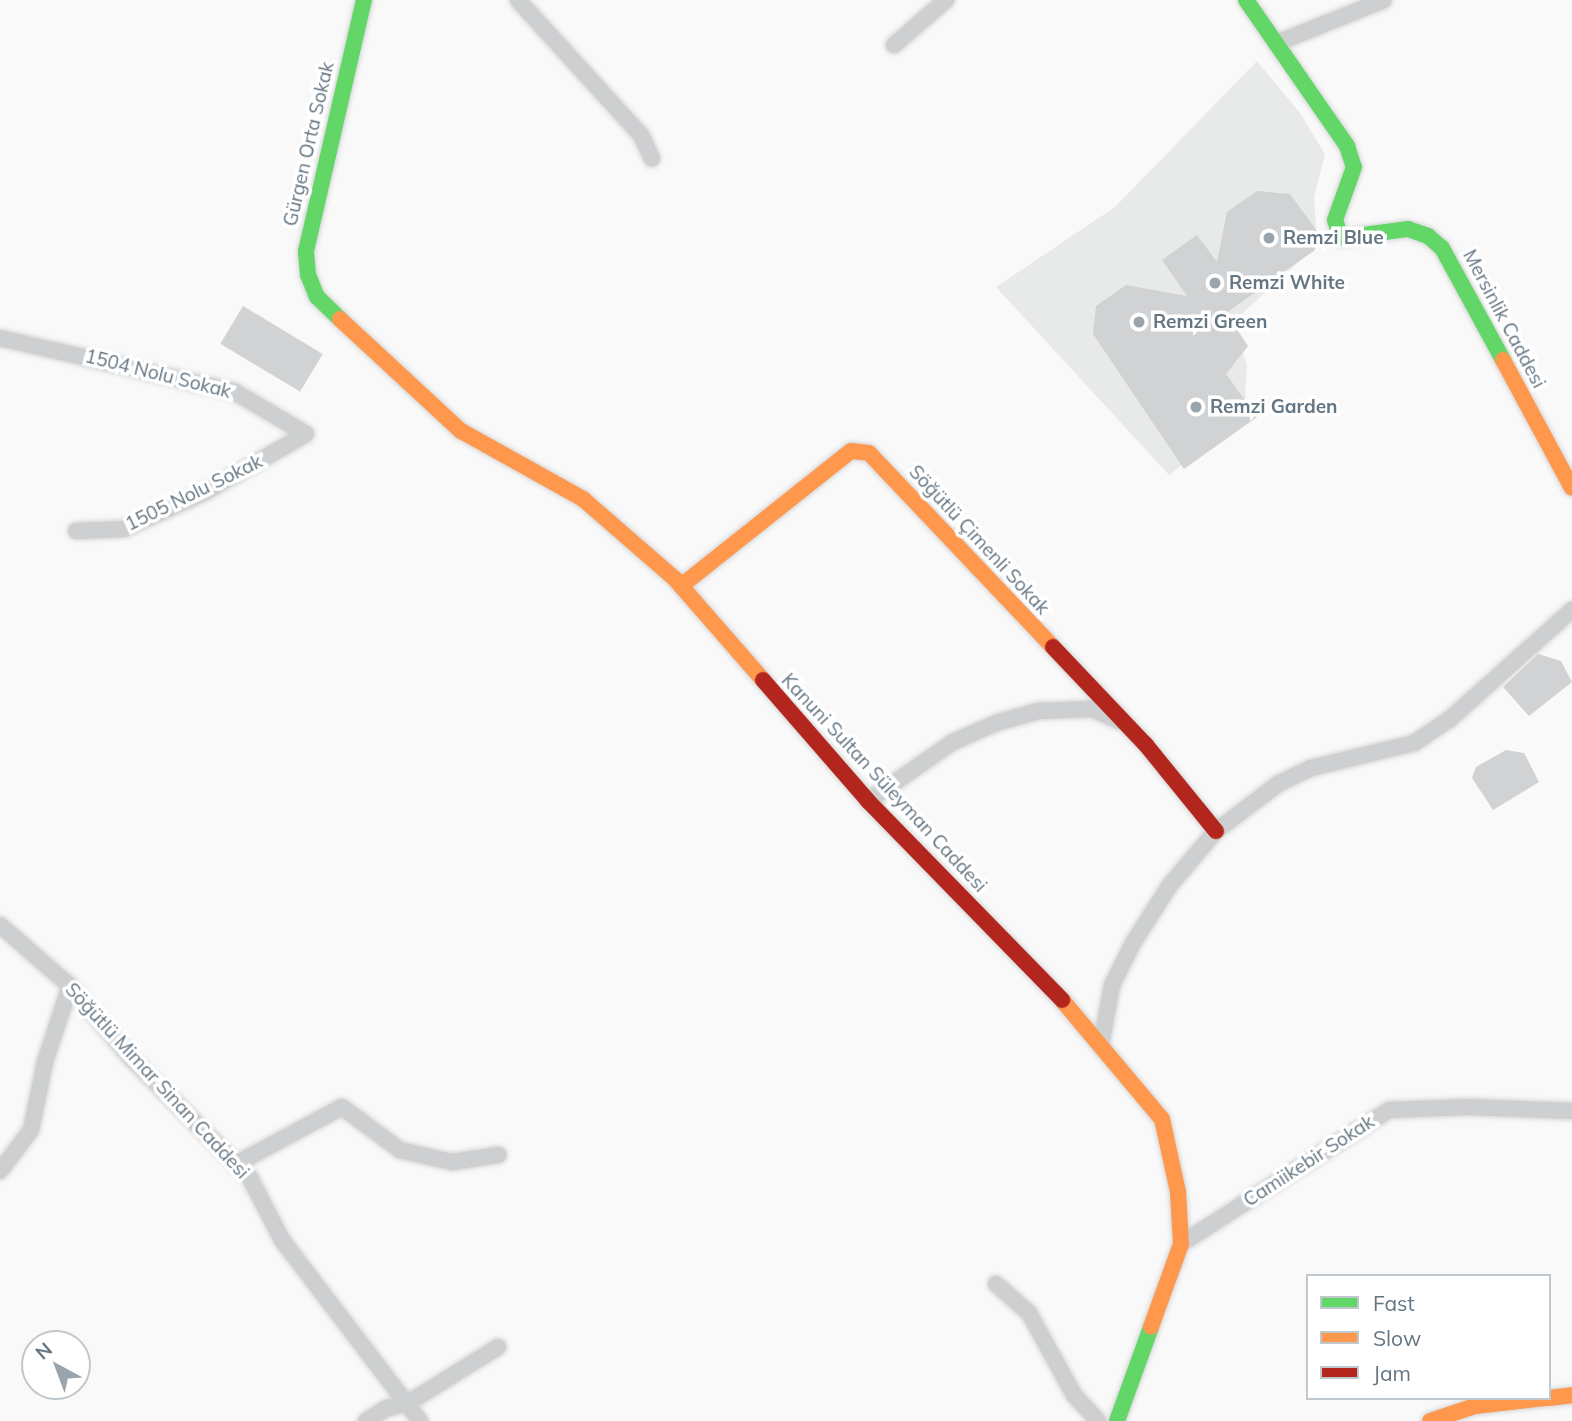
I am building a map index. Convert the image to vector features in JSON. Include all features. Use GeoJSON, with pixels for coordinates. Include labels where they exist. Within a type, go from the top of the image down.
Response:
{"type":"FeatureCollection","features":[{"type":"Feature","properties":{"kind":"street","name":"Gürgen Orta Sokak"},"geometry":{"type":"LineString","coordinates":[[317,297],[308,275],[306,251],[364,0]]}},
{"type":"Feature","properties":{"kind":"street"},"geometry":{"type":"LineString","coordinates":[[518,0],[641,135],[652,159]]}},
{"type":"Feature","properties":{"kind":"street"},"geometry":{"type":"LineString","coordinates":[[894,45],[946,0]]}},
{"type":"Feature","properties":{"kind":"street","name":"Mersinlik Caddesi"},"geometry":{"type":"LineString","coordinates":[[1247,0],[1347,146],[1354,167],[1335,220],[1341,238],[1408,229],[1428,236],[1442,248],[1572,488]]}},
{"type":"Feature","properties":{"kind":"street"},"geometry":{"type":"LineString","coordinates":[[1277,43],[1384,0]]}},
{"type":"Feature","properties":{"kind":"street","name":"Kanuni Sultan Süleyman Caddesi"},"geometry":{"type":"LineString","coordinates":[[317,297],[461,431],[583,499],[681,586],[868,801],[1101,1045],[1163,1119],[1178,1192],[1181,1244],[1117,1421]]}},
{"type":"Feature","properties":{"kind":"street","name":"1504 Nolu Sokak"},"geometry":{"type":"LineString","coordinates":[[0,338],[235,392],[306,434]]}},
{"type":"Feature","properties":{"kind":"street","name":"1505 Nolu Sokak"},"geometry":{"type":"LineString","coordinates":[[76,531],[124,529],[205,492],[306,434]]}},
{"type":"Feature","properties":{"kind":"street","name":"Söğütlü Çimenli Sokak"},"geometry":{"type":"LineString","coordinates":[[681,586],[851,452],[869,453],[1125,724],[1216,831]]}},
{"type":"Feature","properties":{"kind":"street"},"geometry":{"type":"LineString","coordinates":[[1101,1045],[1112,985],[1133,943],[1170,885],[1216,831],[1278,784],[1311,768],[1414,743],[1459,711],[1572,610]]}},
{"type":"Feature","properties":{"kind":"street"},"geometry":{"type":"LineString","coordinates":[[868,801],[953,742],[996,723],[1038,711],[1092,709],[1125,724]]}},
{"type":"Feature","properties":{"kind":"street","name":"Söğütlü Mimar Sinan Caddesi"},"geometry":{"type":"LineString","coordinates":[[0,925],[70,986],[132,1059],[250,1178],[282,1240],[420,1421]]}},
{"type":"Feature","properties":{"kind":"street"},"geometry":{"type":"LineString","coordinates":[[0,1171],[31,1130],[45,1062],[70,986]]}},
{"type":"Feature","properties":{"kind":"street"},"geometry":{"type":"LineString","coordinates":[[236,1164],[342,1107],[400,1150],[452,1162],[498,1155]]}},
{"type":"Feature","properties":{"kind":"street","name":"Camiikebir Sokak"},"geometry":{"type":"LineString","coordinates":[[1181,1244],[1389,1110],[1469,1107],[1572,1111]]}},
{"type":"Feature","properties":{"kind":"street"},"geometry":{"type":"LineString","coordinates":[[996,1284],[1029,1313],[1074,1395],[1098,1421]]}},
{"type":"Feature","properties":{"kind":"street"},"geometry":{"type":"LineString","coordinates":[[366,1421],[385,1409],[408,1404],[498,1347]]}},
{"type":"Feature","properties":{"kind":"street"},"geometry":{"type":"LineString","coordinates":[[1551,1398],[1572,1395]]}},
{"type":"Feature","properties":{"kind":"street"},"geometry":{"type":"LineString","coordinates":[[1430,1421],[1475,1406],[1529,1400]]}},
{"type":"Feature","properties":{"kind":"shaded area"},"geometry":{"type":"Polygon","coordinates":[[[1257,61],[1300,113],[1325,154],[1314,197],[1317,245],[1232,323],[1247,364],[1244,417],[1169,475],[996,287],[1115,207],[1257,61]]]}},
{"type":"Feature","properties":{"kind":"building"},"geometry":{"type":"Polygon","coordinates":[[[1257,191],[1290,194],[1317,231],[1315,250],[1226,313],[1248,346],[1226,374],[1257,417],[1184,469],[1093,334],[1096,306],[1126,285],[1187,296],[1162,260],[1197,235],[1217,262],[1227,212],[1257,191]]]}},
{"type":"Feature","properties":{"kind":"building"},"geometry":{"type":"Polygon","coordinates":[[[243,306],[323,354],[300,392],[220,344],[243,306]]]}},
{"type":"Feature","properties":{"kind":"building"},"geometry":{"type":"Polygon","coordinates":[[[1538,654],[1561,661],[1572,682],[1529,716],[1503,687],[1538,654]]]}},
{"type":"Feature","properties":{"kind":"building"},"geometry":{"type":"Polygon","coordinates":[[[1506,750],[1524,753],[1539,782],[1493,810],[1472,778],[1476,767],[1506,750]]]}},
{"type":"Feature","properties":{"kind":"traffic: fast"},"geometry":{"type":"LineString","coordinates":[[340,319],[317,297],[308,275],[306,251],[364,0]]}},
{"type":"Feature","properties":{"kind":"traffic: fast"},"geometry":{"type":"LineString","coordinates":[[1246,0],[1347,146],[1354,167],[1335,220],[1341,238],[1408,229],[1428,236],[1442,248],[1503,360]]}},
{"type":"Feature","properties":{"kind":"traffic: fast"},"geometry":{"type":"LineString","coordinates":[[1117,1421],[1151,1327]]}},
{"type":"Feature","properties":{"kind":"traffic: slow"},"geometry":{"type":"LineString","coordinates":[[340,319],[461,431],[583,499],[675,579],[763,680]]}},
{"type":"Feature","properties":{"kind":"traffic: slow"},"geometry":{"type":"LineString","coordinates":[[1503,360],[1572,488]]}},
{"type":"Feature","properties":{"kind":"traffic: slow"},"geometry":{"type":"LineString","coordinates":[[681,586],[851,451],[869,453],[1053,647]]}},
{"type":"Feature","properties":{"kind":"traffic: slow"},"geometry":{"type":"LineString","coordinates":[[1062,1000],[1162,1119],[1178,1192],[1181,1244],[1151,1327]]}},
{"type":"Feature","properties":{"kind":"traffic: slow"},"geometry":{"type":"LineString","coordinates":[[1551,1398],[1572,1395]]}},
{"type":"Feature","properties":{"kind":"traffic: slow"},"geometry":{"type":"LineString","coordinates":[[1430,1421],[1475,1406],[1528,1400]]}},
{"type":"Feature","properties":{"kind":"traffic: jam"},"geometry":{"type":"LineString","coordinates":[[1053,647],[1146,745],[1216,831]]}},
{"type":"Feature","properties":{"kind":"traffic: jam"},"geometry":{"type":"LineString","coordinates":[[763,680],[868,801],[1062,1000]]}},
{"type":"Feature","properties":{"kind":"place","name":"Remzi Blue"},"geometry":{"type":"Point","coordinates":[1269,238]}},
{"type":"Feature","properties":{"kind":"place","name":"Remzi White"},"geometry":{"type":"Point","coordinates":[1215,283]}},
{"type":"Feature","properties":{"kind":"place","name":"Remzi Green"},"geometry":{"type":"Point","coordinates":[1139,322]}},
{"type":"Feature","properties":{"kind":"place","name":"Remzi Garden"},"geometry":{"type":"Point","coordinates":[1196,407]}}]}
